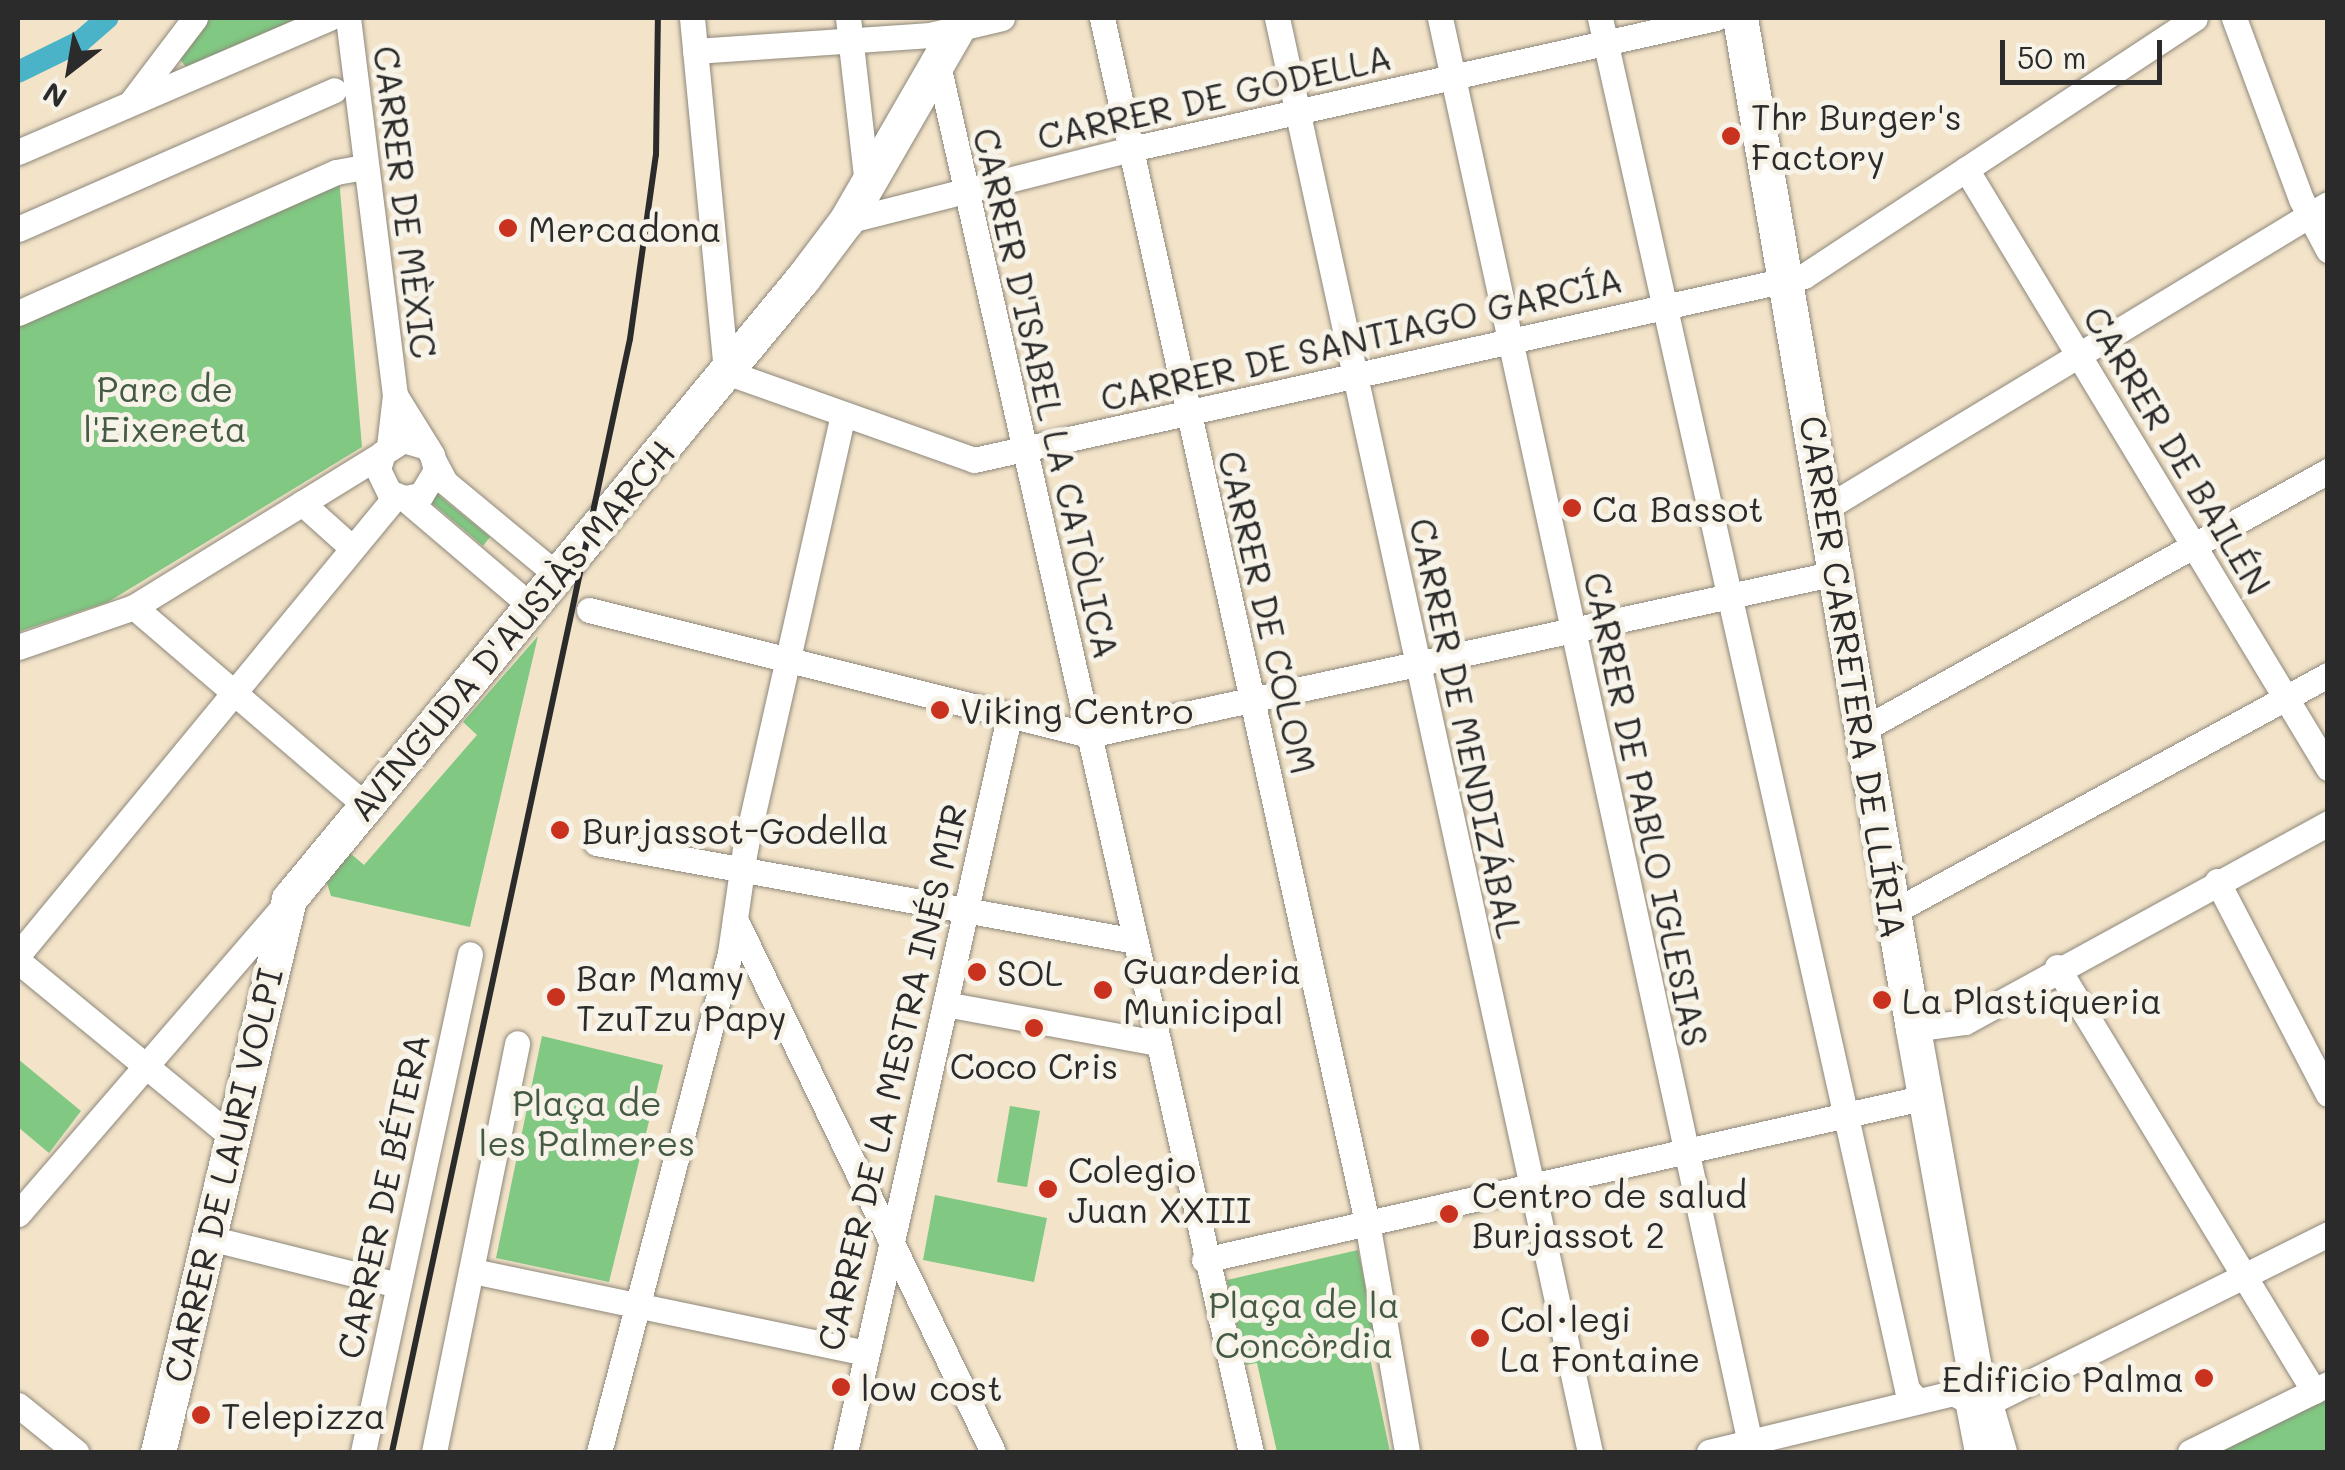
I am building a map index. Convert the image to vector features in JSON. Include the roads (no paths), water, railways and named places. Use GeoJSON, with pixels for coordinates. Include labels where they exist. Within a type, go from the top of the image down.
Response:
{"type":"FeatureCollection","features":[{"type":"Feature","properties":{"kind":"street"},"geometry":{"type":"LineString","coordinates":[[132,101],[195,18]]}},
{"type":"Feature","properties":{"kind":"street"},"geometry":{"type":"LineString","coordinates":[[18,152],[329,18]]}},
{"type":"Feature","properties":{"kind":"street","name":"CARRER DE MÈXIC"},"geometry":{"type":"LineString","coordinates":[[348,18],[395,395],[386,450]]}},
{"type":"Feature","properties":{"kind":"street"},"geometry":{"type":"LineString","coordinates":[[692,18],[726,372]]}},
{"type":"Feature","properties":{"kind":"street"},"geometry":{"type":"LineString","coordinates":[[695,51],[850,29],[961,24],[1002,18]]}},
{"type":"Feature","properties":{"kind":"street","name":"CARRER DE COLOM"},"geometry":{"type":"LineString","coordinates":[[1102,18],[1368,1222]]}},
{"type":"Feature","properties":{"kind":"street","name":"CARRER DE MENDIZÁBAL"},"geometry":{"type":"LineString","coordinates":[[1278,18],[1590,1452]]}},
{"type":"Feature","properties":{"kind":"street","name":"CARRER DE PABLO IGLESIAS"},"geometry":{"type":"LineString","coordinates":[[1440,18],[1751,1448]]}},
{"type":"Feature","properties":{"kind":"street"},"geometry":{"type":"LineString","coordinates":[[1600,18],[1907,1389],[1917,1400]]}},
{"type":"Feature","properties":{"kind":"street","name":"CARRER DE GODELLA"},"geometry":{"type":"LineString","coordinates":[[846,221],[1131,148],[1716,18]]}},
{"type":"Feature","properties":{"kind":"street","name":"CARRER CARRETERA DE LLÍRIA"},"geometry":{"type":"LineString","coordinates":[[1740,18],[1974,1367],[1978,1452]]}},
{"type":"Feature","properties":{"kind":"street","name":"CARRER DE SANTIAGO GARCÍA"},"geometry":{"type":"LineString","coordinates":[[726,372],[966,459],[1026,450],[1507,340],[1787,281],[1804,276],[2194,18]]}},
{"type":"Feature","properties":{"kind":"street"},"geometry":{"type":"LineString","coordinates":[[2234,18],[2318,210],[2328,250]]}},
{"type":"Feature","properties":{"kind":"street","name":"AVINGUDA D'AUSIÀS MARCH"},"geometry":{"type":"LineString","coordinates":[[18,1214],[143,1063],[289,899],[726,372],[846,221],[939,69],[961,24]]}},
{"type":"Feature","properties":{"kind":"street"},"geometry":{"type":"LineString","coordinates":[[850,29],[867,187]]}},
{"type":"Feature","properties":{"kind":"street","name":"CARRER D'ISABEL LA CATÒLICA"},"geometry":{"type":"LineString","coordinates":[[939,69],[1204,1260]]}},
{"type":"Feature","properties":{"kind":"street"},"geometry":{"type":"LineString","coordinates":[[18,229],[334,90]]}},
{"type":"Feature","properties":{"kind":"street"},"geometry":{"type":"LineString","coordinates":[[18,312],[336,172],[364,167]]}},
{"type":"Feature","properties":{"kind":"street","name":"CARRER DE BAILÉN"},"geometry":{"type":"LineString","coordinates":[[1966,170],[2328,768]]}},
{"type":"Feature","properties":{"kind":"street"},"geometry":{"type":"LineString","coordinates":[[1826,508],[2318,210]]}},
{"type":"Feature","properties":{"kind":"street","name":"CARRER DE MÈXIC"},"geometry":{"type":"LineString","coordinates":[[395,395],[445,482],[556,574]]}},
{"type":"Feature","properties":{"kind":"street"},"geometry":{"type":"LineString","coordinates":[[599,1452],[722,976],[842,417]]}},
{"type":"Feature","properties":{"kind":"street"},"geometry":{"type":"LineString","coordinates":[[18,648],[134,606],[386,450],[412,440],[431,456],[428,489],[400,497],[350,546],[18,958],[232,1138]]}},
{"type":"Feature","properties":{"kind":"street"},"geometry":{"type":"LineString","coordinates":[[386,450],[379,478],[530,606]]}},
{"type":"Feature","properties":{"kind":"street"},"geometry":{"type":"LineString","coordinates":[[1862,730],[2328,471]]}},
{"type":"Feature","properties":{"kind":"street"},"geometry":{"type":"LineString","coordinates":[[302,503],[350,546]]}},
{"type":"Feature","properties":{"kind":"street"},"geometry":{"type":"LineString","coordinates":[[589,610],[1089,735],[1420,668],[1836,573]]}},
{"type":"Feature","properties":{"kind":"street"},"geometry":{"type":"LineString","coordinates":[[134,606],[365,806]]}},
{"type":"Feature","properties":{"kind":"street"},"geometry":{"type":"LineString","coordinates":[[1893,912],[2328,675]]}},
{"type":"Feature","properties":{"kind":"street","name":"CARRER DE LA MESTRA INÉS MIR"},"geometry":{"type":"LineString","coordinates":[[844,1452],[888,1236],[1009,717]]}},
{"type":"Feature","properties":{"kind":"street"},"geometry":{"type":"LineString","coordinates":[[1913,1029],[1965,1022],[2057,967],[2328,824]]}},
{"type":"Feature","properties":{"kind":"street"},"geometry":{"type":"LineString","coordinates":[[596,843],[964,914],[1134,942]]}},
{"type":"Feature","properties":{"kind":"street"},"geometry":{"type":"LineString","coordinates":[[2217,881],[2328,1094]]}},
{"type":"Feature","properties":{"kind":"street","name":"CARRER DE LAURI VOLPI"},"geometry":{"type":"LineString","coordinates":[[158,1452],[289,899]]}},
{"type":"Feature","properties":{"kind":"street"},"geometry":{"type":"LineString","coordinates":[[735,919],[994,1452]]}},
{"type":"Feature","properties":{"kind":"street","name":"CARRER DE BÉTERA"},"geometry":{"type":"LineString","coordinates":[[363,1452],[470,954]]}},
{"type":"Feature","properties":{"kind":"street"},"geometry":{"type":"LineString","coordinates":[[2057,967],[2243,1277],[2320,1387],[2190,1452]]}},
{"type":"Feature","properties":{"kind":"street"},"geometry":{"type":"LineString","coordinates":[[722,976],[741,968],[762,978]]}},
{"type":"Feature","properties":{"kind":"street"},"geometry":{"type":"LineString","coordinates":[[945,1004],[1158,1043]]}},
{"type":"Feature","properties":{"kind":"street"},"geometry":{"type":"LineString","coordinates":[[434,1452],[518,1043]]}},
{"type":"Feature","properties":{"kind":"street"},"geometry":{"type":"LineString","coordinates":[[1251,1452],[1204,1260],[1531,1187],[1684,1147],[1926,1097]]}},
{"type":"Feature","properties":{"kind":"street"},"geometry":{"type":"LineString","coordinates":[[863,1180],[881,1188],[904,1177]]}},
{"type":"Feature","properties":{"kind":"street"},"geometry":{"type":"LineString","coordinates":[[1368,1222],[1407,1452]]}},
{"type":"Feature","properties":{"kind":"street"},"geometry":{"type":"LineString","coordinates":[[1708,1452],[1751,1448],[1953,1393],[1978,1401],[2328,1234]]}},
{"type":"Feature","properties":{"kind":"street"},"geometry":{"type":"LineString","coordinates":[[208,1238],[398,1285]]}},
{"type":"Feature","properties":{"kind":"street"},"geometry":{"type":"LineString","coordinates":[[474,1271],[865,1353]]}},
{"type":"Feature","properties":{"kind":"street","name":"CARRER CARRETERA DE LLÍRIA"},"geometry":{"type":"LineString","coordinates":[[1978,1401],[1998,1452]]}},
{"type":"Feature","properties":{"kind":"street"},"geometry":{"type":"LineString","coordinates":[[18,1405],[63,1448]]}},
{"type":"Feature","properties":{"kind":"waterway"},"geometry":{"type":"LineString","coordinates":[[18,72],[81,41],[107,18]]}},
{"type":"Feature","properties":{"kind":"railway"},"geometry":{"type":"LineString","coordinates":[[392,1452],[630,339],[656,155],[658,18]]}},
{"type":"Feature","properties":{"kind":"place","name":"Thr Burger's Factory"},"geometry":{"type":"Point","coordinates":[1731,136]}},
{"type":"Feature","properties":{"kind":"place","name":"Mercadona"},"geometry":{"type":"Point","coordinates":[508,228]}},
{"type":"Feature","properties":{"kind":"place","name":"Ca Bassot"},"geometry":{"type":"Point","coordinates":[1572,508]}},
{"type":"Feature","properties":{"kind":"place","name":"Viking Centro"},"geometry":{"type":"Point","coordinates":[940,710]}},
{"type":"Feature","properties":{"kind":"place","name":"Burjassot-Godella"},"geometry":{"type":"Point","coordinates":[560,830]}},
{"type":"Feature","properties":{"kind":"place","name":"SOL"},"geometry":{"type":"Point","coordinates":[977,972]}},
{"type":"Feature","properties":{"kind":"place","name":"Guarderia Municipal"},"geometry":{"type":"Point","coordinates":[1103,990]}},
{"type":"Feature","properties":{"kind":"place","name":"Bar Mamy TzuTzu Papy"},"geometry":{"type":"Point","coordinates":[556,997]}},
{"type":"Feature","properties":{"kind":"place","name":"La Plastiqueria"},"geometry":{"type":"Point","coordinates":[1882,1000]}},
{"type":"Feature","properties":{"kind":"place","name":"Coco Cris"},"geometry":{"type":"Point","coordinates":[1034,1028]}},
{"type":"Feature","properties":{"kind":"place","name":"Colegio Juan XXIII"},"geometry":{"type":"Point","coordinates":[1048,1189]}},
{"type":"Feature","properties":{"kind":"place","name":"Centro de salud Burjassot 2"},"geometry":{"type":"Point","coordinates":[1449,1214]}},
{"type":"Feature","properties":{"kind":"place","name":"Col·legi La Fontaine"},"geometry":{"type":"Point","coordinates":[1480,1338]}},
{"type":"Feature","properties":{"kind":"place","name":"Edificio Palma"},"geometry":{"type":"Point","coordinates":[2204,1378]}},
{"type":"Feature","properties":{"kind":"place","name":"low cost"},"geometry":{"type":"Point","coordinates":[841,1387]}},
{"type":"Feature","properties":{"kind":"place","name":"Telepizza"},"geometry":{"type":"Point","coordinates":[201,1415]}},
{"type":"Feature","properties":{"kind":"park label","name":"Parc de l'Eixereta"},"geometry":{"type":"Point","coordinates":[165,408]}},
{"type":"Feature","properties":{"kind":"park label","name":"Plaça de les Palmeres"},"geometry":{"type":"Point","coordinates":[587,1122]}},
{"type":"Feature","properties":{"kind":"park label","name":"Plaça de la Concòrdia"},"geometry":{"type":"Point","coordinates":[1304,1324]}}]}
